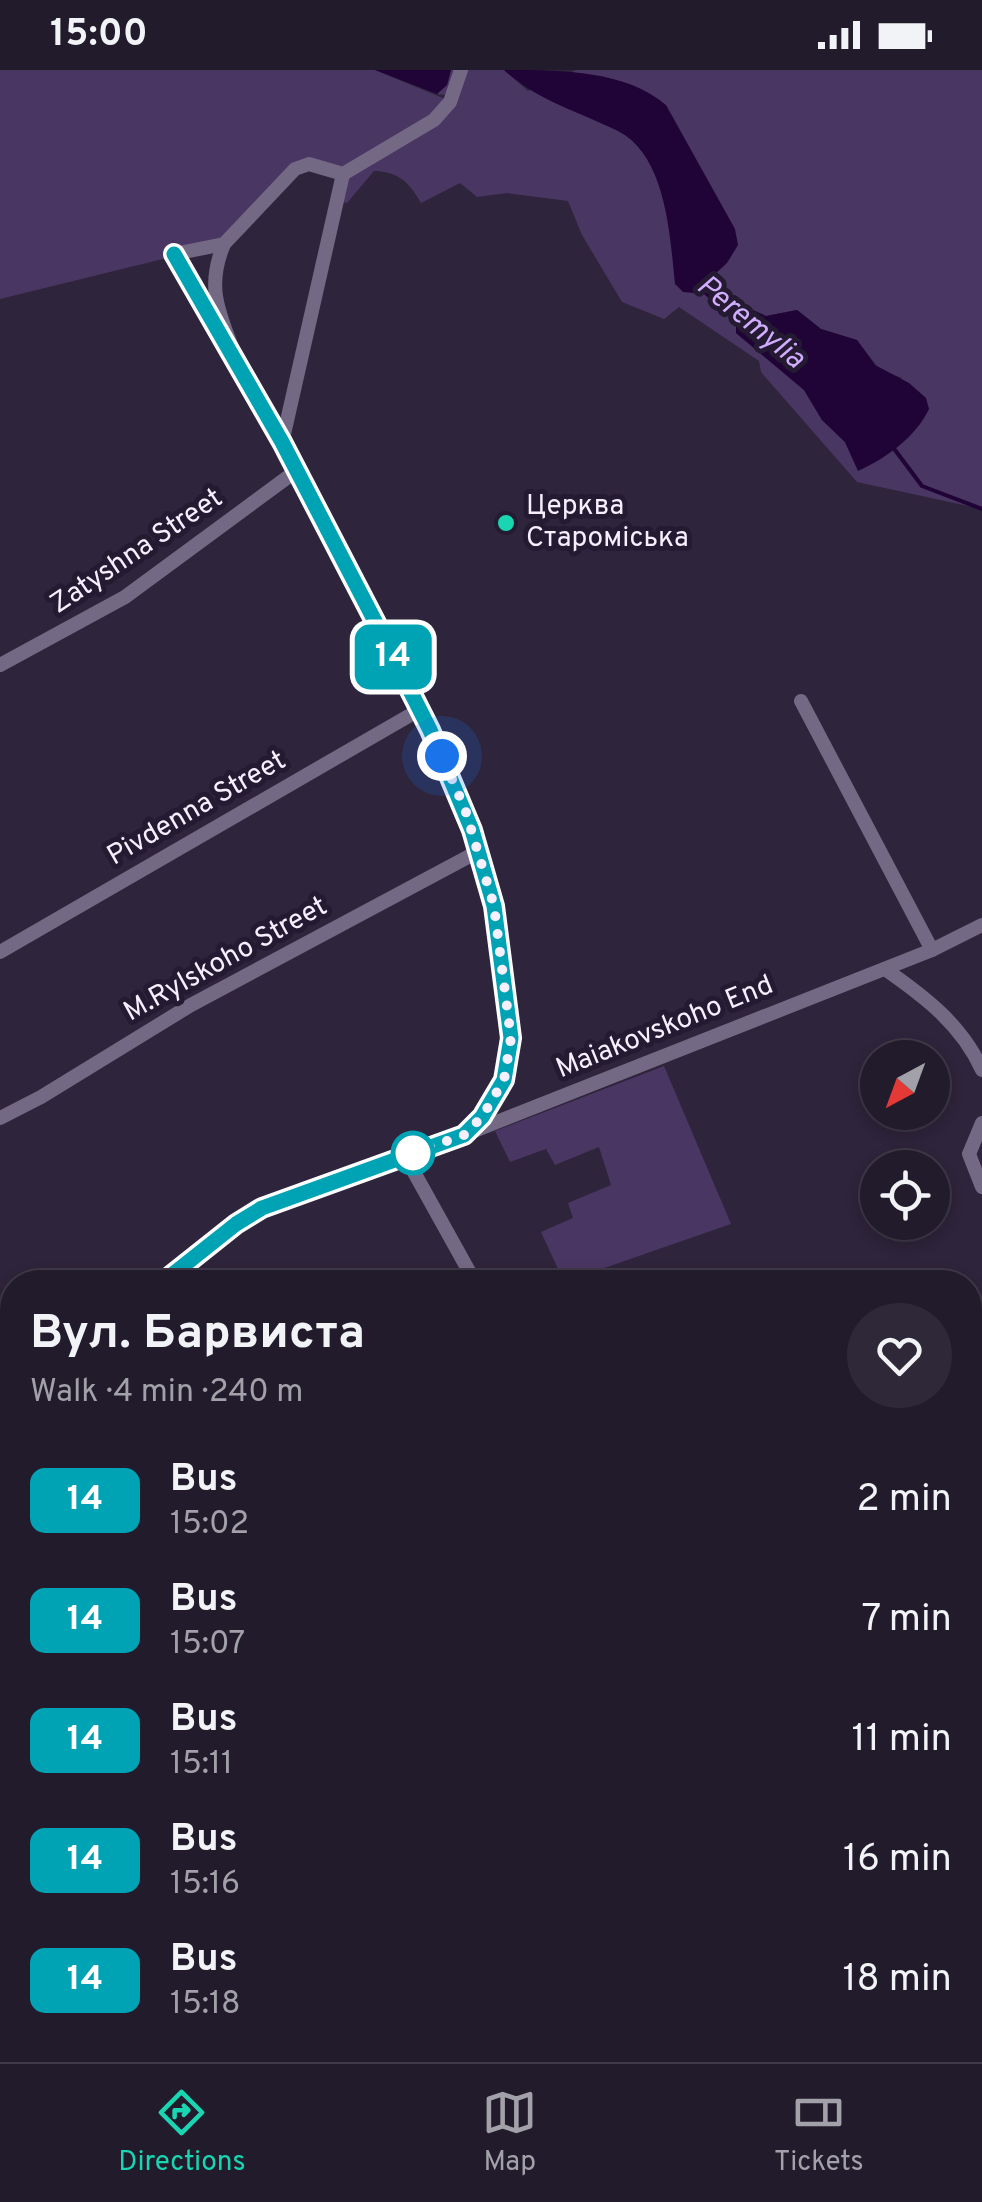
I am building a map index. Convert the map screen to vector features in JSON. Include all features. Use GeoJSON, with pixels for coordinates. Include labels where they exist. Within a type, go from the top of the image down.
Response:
{"type":"FeatureCollection","features":[{"type":"Feature","properties":{"kind":"street"},"geometry":{"type":"LineString","coordinates":[[282,442],[343,174],[434,120],[450,102],[461,70]]}},
{"type":"Feature","properties":{"kind":"street"},"geometry":{"type":"LineString","coordinates":[[237,362],[214,285],[214,268],[224,244],[296,168],[309,164],[343,174]]}},
{"type":"Feature","properties":{"kind":"street"},"geometry":{"type":"LineString","coordinates":[[224,244],[174,254],[282,442],[420,710],[465,809],[494,906],[511,1038],[504,1080],[482,1117],[464,1135]]}},
{"type":"Feature","properties":{"kind":"street","name":"Zatyshna Street"},"geometry":{"type":"LineString","coordinates":[[0,665],[126,597],[296,471]]}},
{"type":"Feature","properties":{"kind":"street"},"geometry":{"type":"LineString","coordinates":[[801,701],[932,950]]}},
{"type":"Feature","properties":{"kind":"street","name":"Pivdenna Street"},"geometry":{"type":"LineString","coordinates":[[0,952],[420,710]]}},
{"type":"Feature","properties":{"kind":"street","name":"M.Rylskoho Street"},"geometry":{"type":"LineString","coordinates":[[0,1118],[191,1005],[479,851]]}},
{"type":"Feature","properties":{"kind":"street","name":"Maiakovskoho End"},"geometry":{"type":"LineString","coordinates":[[178,1270],[262,1208],[464,1135],[932,950],[982,925]]}},
{"type":"Feature","properties":{"kind":"street"},"geometry":{"type":"LineString","coordinates":[[885,969],[940,1011],[962,1034],[982,1070]]}},
{"type":"Feature","properties":{"kind":"street"},"geometry":{"type":"LineString","coordinates":[[982,1123],[969,1154],[982,1187]]}},
{"type":"Feature","properties":{"kind":"street"},"geometry":{"type":"LineString","coordinates":[[405,1156],[468,1270]]}},
{"type":"Feature","properties":{"kind":"shaded area"},"geometry":{"type":"Polygon","coordinates":[[[0,70],[375,70],[450,101],[455,88],[444,95],[437,94],[447,85],[451,70],[504,70],[528,91],[576,70],[982,70],[982,509],[857,482],[761,372],[759,361],[679,307],[664,319],[622,302],[582,235],[568,201],[507,193],[477,197],[460,183],[421,203],[402,179],[374,171],[347,203],[337,201],[343,174],[309,164],[224,244],[0,299],[0,70]],[[746,307],[740,309],[736,333],[804,390],[822,420],[845,442],[858,470],[902,378],[880,370],[857,340],[821,329],[797,310],[766,316],[746,307]]]}},
{"type":"Feature","properties":{"kind":"shaded area"},"geometry":{"type":"Polygon","coordinates":[[[664,1066],[731,1224],[599,1270],[558,1270],[541,1232],[573,1218],[568,1203],[611,1185],[599,1147],[555,1165],[546,1149],[510,1162],[495,1131],[664,1066]]]}},
{"type":"Feature","properties":{"kind":"water"},"geometry":{"type":"Polygon","coordinates":[[[375,70],[451,70],[447,85],[437,94],[375,70]]]}},
{"type":"Feature","properties":{"kind":"water"},"geometry":{"type":"Polygon","coordinates":[[[504,70],[591,74],[631,85],[666,105],[735,229],[738,245],[727,263],[694,293],[683,292],[675,284],[668,222],[647,159],[618,131],[544,98],[504,70]]]}},
{"type":"Feature","properties":{"kind":"water"},"geometry":{"type":"Polygon","coordinates":[[[740,308],[766,316],[797,310],[821,329],[857,340],[875,365],[909,383],[926,398],[929,409],[899,446],[858,471],[845,442],[822,420],[804,390],[736,333],[740,308]]]}},
{"type":"Feature","properties":{"kind":"waterway","name":"Peremylia"},"geometry":{"type":"LineString","coordinates":[[700,288],[738,321]]}},
{"type":"Feature","properties":{"kind":"waterway","name":"Peremylia"},"geometry":{"type":"LineString","coordinates":[[892,446],[922,486],[982,509]]}},
{"type":"Feature","properties":{"kind":"bus line","name":"14"},"geometry":{"type":"LineString","coordinates":[[174,254],[282,442],[430,730],[465,809],[494,906],[511,1038],[509,1062],[496,1097],[464,1135],[262,1208],[178,1270]]}},
{"type":"Feature","properties":{"kind":"place","name":"Церква Староміська"},"geometry":{"type":"Point","coordinates":[506,523]}},
{"type":"Feature","properties":{"kind":"route"},"geometry":{"type":"LineString","coordinates":[[413,1153],[464,1135],[482,1117],[504,1080],[511,1038],[494,906],[465,809],[442,756]]}}]}
